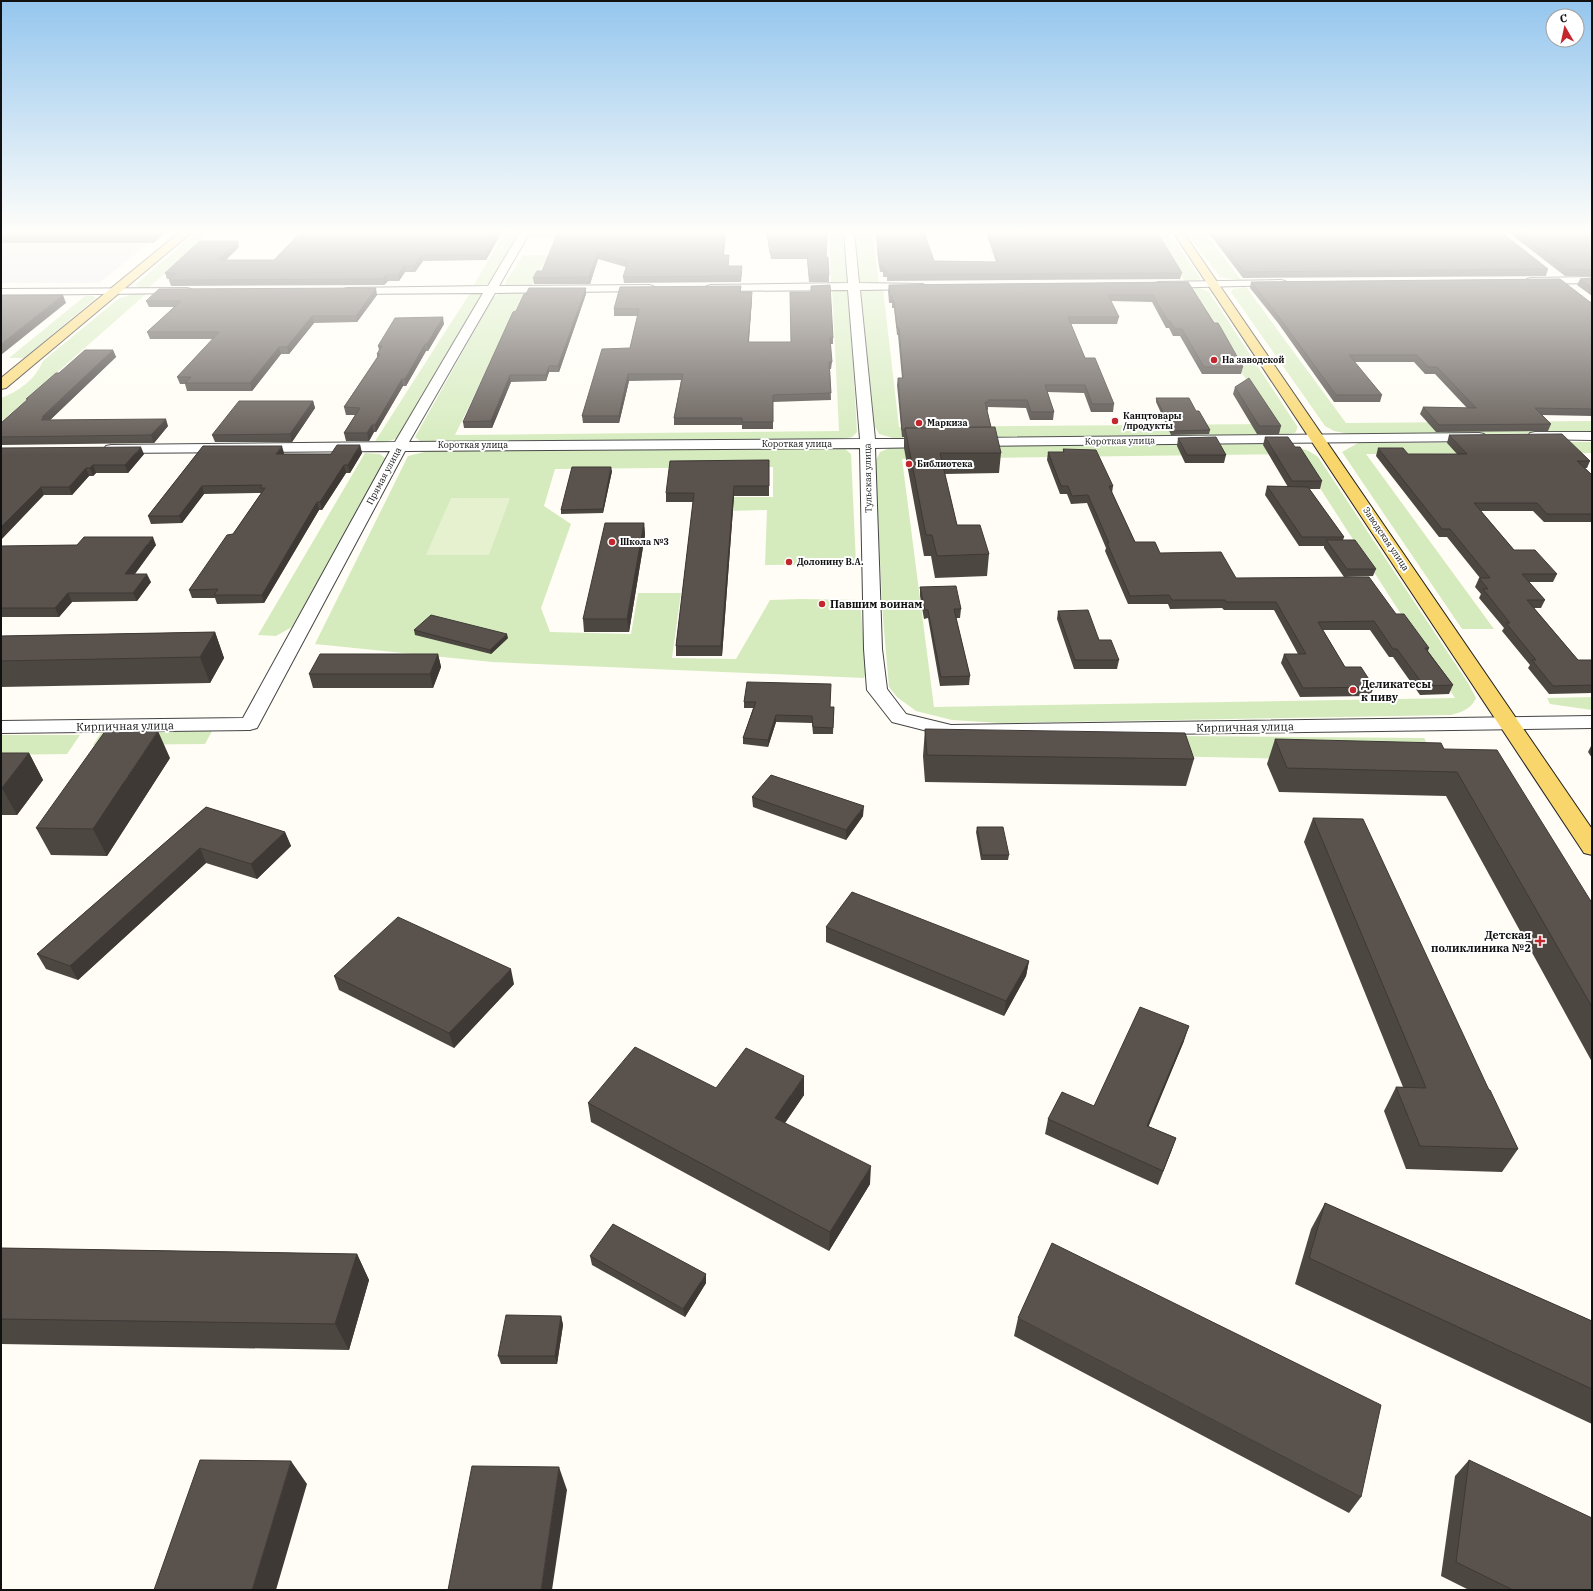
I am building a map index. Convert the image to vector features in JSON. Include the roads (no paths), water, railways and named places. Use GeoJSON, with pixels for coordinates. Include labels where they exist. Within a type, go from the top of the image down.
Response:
{"type":"FeatureCollection","features":[{"type":"Feature","properties":{"kind":"main road"},"geometry":{"type":"LineString","coordinates":[[1,385],[98,306]]}},
{"type":"Feature","properties":{"kind":"main road","name":"Заводская улица"},"geometry":{"type":"LineString","coordinates":[[1229,306],[1592,847]]}},
{"type":"Feature","properties":{"kind":"street","name":"Прямая улица"},"geometry":{"type":"LineString","coordinates":[[250,724],[400,446],[482,306]]}},
{"type":"Feature","properties":{"kind":"street","name":"Тульская улица"},"geometry":{"type":"LineString","coordinates":[[856,306],[868,443],[867,456],[872,649],[877,690],[899,718]]}},
{"type":"Feature","properties":{"kind":"street","name":"Короткая улица"},"geometry":{"type":"LineString","coordinates":[[96,449],[1318,439],[1494,436]]}},
{"type":"Feature","properties":{"kind":"street"},"geometry":{"type":"LineString","coordinates":[[1524,436],[1592,436]]}},
{"type":"Feature","properties":{"kind":"street","name":"Кирпичная улица"},"geometry":{"type":"LineString","coordinates":[[899,718],[951,731],[1592,722]]}},
{"type":"Feature","properties":{"kind":"street","name":"Кирпичная улица"},"geometry":{"type":"LineString","coordinates":[[1,727],[250,724]]}},
{"type":"Feature","properties":{"kind":"place","name":"На заводской"},"geometry":{"type":"Point","coordinates":[1214,360]}},
{"type":"Feature","properties":{"kind":"place","name":"Канцтовары /продукты"},"geometry":{"type":"Point","coordinates":[1115,421]}},
{"type":"Feature","properties":{"kind":"place","name":"Маркиза"},"geometry":{"type":"Point","coordinates":[919,423]}},
{"type":"Feature","properties":{"kind":"place","name":"Библиотека"},"geometry":{"type":"Point","coordinates":[909,464]}},
{"type":"Feature","properties":{"kind":"place","name":"Школа №3"},"geometry":{"type":"Point","coordinates":[612,542]}},
{"type":"Feature","properties":{"kind":"place","name":"Долонину В.А."},"geometry":{"type":"Point","coordinates":[789,562]}},
{"type":"Feature","properties":{"kind":"place","name":"Павшим воинам"},"geometry":{"type":"Point","coordinates":[822,604]}},
{"type":"Feature","properties":{"kind":"place","name":"Деликатесы к пиву"},"geometry":{"type":"Point","coordinates":[1353,690]}},
{"type":"Feature","properties":{"kind":"place","name":"Детская поликлиника №2"},"geometry":{"type":"Point","coordinates":[1540,941]}}]}
